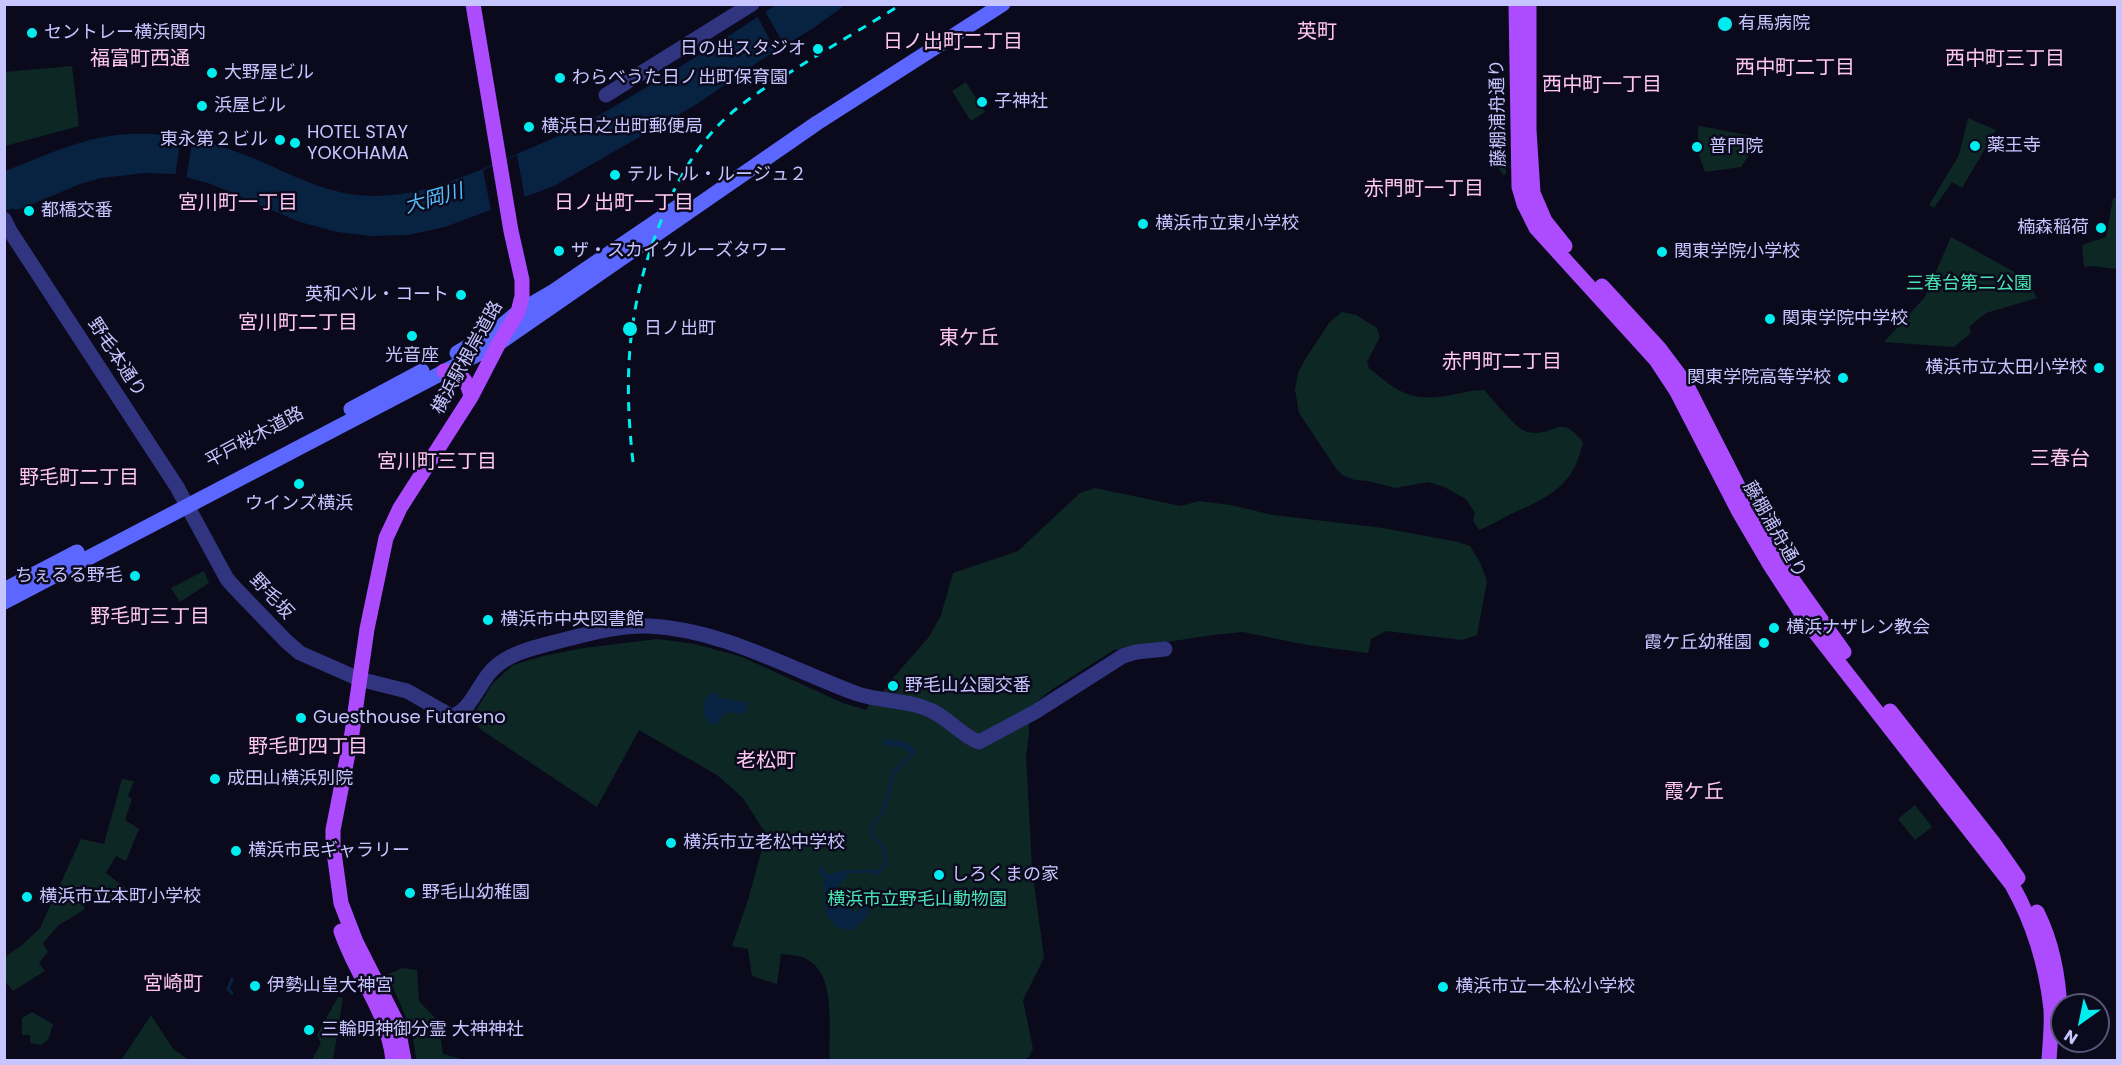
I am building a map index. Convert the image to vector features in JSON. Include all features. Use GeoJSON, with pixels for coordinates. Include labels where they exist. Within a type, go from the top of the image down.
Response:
{"type":"FeatureCollection","features":[{"type":"Feature","properties":{"kind":"main road","name":"横浜駅根岸道路"},"geometry":{"type":"LineString","coordinates":[[404,1060],[397,1023],[356,942],[341,903],[333,830],[352,733],[379,565],[386,538],[400,508],[471,397],[518,312],[522,296],[522,280],[473,4]]}},
{"type":"Feature","properties":{"kind":"main road","name":"平戸桜木道路"},"geometry":{"type":"LineString","coordinates":[[4,602],[499,328],[518,312],[554,291],[820,111],[985,4]]}},
{"type":"Feature","properties":{"kind":"main road","name":"平戸桜木道路"},"geometry":{"type":"LineString","coordinates":[[4,590],[186,502],[499,343],[817,123],[1003,4]]}},
{"type":"Feature","properties":{"kind":"main road","name":"藤棚浦舟通り"},"geometry":{"type":"LineString","coordinates":[[1516,4],[1520,187],[1524,204],[1533,222],[1549,243],[1656,360],[1677,392],[1753,536],[1807,622],[2012,885],[2033,927],[2044,961],[2051,1010],[2049,1060]]}},
{"type":"Feature","properties":{"kind":"main road","name":"藤棚浦舟通り"},"geometry":{"type":"LineString","coordinates":[[1529,4],[1530,150],[1533,193],[1537,207],[1565,246],[1675,368],[1747,504],[1798,588],[1827,630],[2016,873],[2049,941],[2059,989],[2060,1060]]}},
{"type":"Feature","properties":{"kind":"main road"},"geometry":{"type":"LineString","coordinates":[[444,371],[452,371],[464,379],[468,383],[471,397]]}},
{"type":"Feature","properties":{"kind":"main road","name":"横浜駅根岸道路"},"geometry":{"type":"LineString","coordinates":[[359,679],[326,815],[324,846],[333,907],[348,950],[375,999],[392,1048],[393,1060]]}},
{"type":"Feature","properties":{"kind":"street"},"geometry":{"type":"LineString","coordinates":[[606,95],[752,4]]}},
{"type":"Feature","properties":{"kind":"street","name":"野毛本通り"},"geometry":{"type":"LineString","coordinates":[[7,225],[186,502]]}},
{"type":"Feature","properties":{"kind":"street","name":"野毛坂"},"geometry":{"type":"LineString","coordinates":[[186,502],[227,579],[274,630],[300,653],[359,679],[407,691],[451,716],[456,716],[466,708],[493,669],[501,662],[523,652],[570,638],[646,626],[695,633],[743,647],[867,697],[901,701],[928,709],[940,715],[970,739],[979,742],[1035,712],[1123,656],[1136,652],[1165,649]]}},
{"type":"Feature","properties":{"kind":"green space"},"geometry":{"type":"Polygon","coordinates":[[[72,66],[79,126],[5,146],[5,72],[72,66]]]}},
{"type":"Feature","properties":{"kind":"green space"},"geometry":{"type":"Polygon","coordinates":[[[966,82],[985,112],[971,121],[952,91],[966,82]]]}},
{"type":"Feature","properties":{"kind":"green space"},"geometry":{"type":"Polygon","coordinates":[[[1968,118],[1996,130],[1962,188],[1952,182],[1934,208],[1929,205],[1959,155],[1968,118]]]}},
{"type":"Feature","properties":{"kind":"green space"},"geometry":{"type":"Polygon","coordinates":[[[1698,126],[1765,137],[1765,152],[1749,155],[1741,167],[1705,172],[1698,152],[1698,126]]]}},
{"type":"Feature","properties":{"kind":"green space"},"geometry":{"type":"Polygon","coordinates":[[[1506,145],[1506,174],[1503,175],[1490,154],[1506,145]]]}},
{"type":"Feature","properties":{"kind":"green space"},"geometry":{"type":"Polygon","coordinates":[[[2113,198],[2117,198],[2117,269],[2084,267],[2082,245],[2106,237],[2113,198]]]}},
{"type":"Feature","properties":{"kind":"green space","name":"三春台第二公園"},"geometry":{"type":"Polygon","coordinates":[[[1951,237],[2027,279],[2037,298],[1986,313],[1969,327],[1971,333],[1954,347],[1884,342],[1925,297],[1951,237]]]}},
{"type":"Feature","properties":{"kind":"green space"},"geometry":{"type":"Polygon","coordinates":[[[1342,312],[1356,315],[1377,328],[1380,337],[1367,362],[1369,368],[1406,394],[1425,398],[1484,390],[1523,430],[1537,433],[1562,427],[1575,433],[1583,442],[1579,457],[1566,480],[1557,489],[1535,503],[1479,530],[1473,521],[1475,513],[1466,499],[1444,487],[1429,482],[1395,488],[1342,475],[1299,413],[1295,390],[1298,373],[1306,358],[1329,323],[1342,312]]]}},
{"type":"Feature","properties":{"kind":"green space","name":"横浜市立野毛山動物園"},"geometry":{"type":"Polygon","coordinates":[[[1095,488],[1181,506],[1199,501],[1230,505],[1273,515],[1383,528],[1458,542],[1470,546],[1480,562],[1487,581],[1477,635],[1462,640],[1386,631],[1371,639],[1368,653],[1307,645],[1243,632],[1114,650],[1051,690],[1028,709],[1029,734],[1026,756],[1032,868],[1044,958],[1023,1000],[1033,1049],[1029,1057],[1024,1060],[830,1060],[829,1005],[823,978],[817,968],[802,957],[781,954],[777,984],[752,976],[748,949],[732,946],[748,900],[766,834],[743,798],[717,775],[639,730],[597,807],[480,729],[472,717],[492,684],[513,665],[584,648],[657,639],[695,644],[742,657],[843,703],[866,710],[869,704],[878,704],[886,686],[929,637],[941,615],[953,573],[1018,551],[1080,493],[1095,488]]]}},
{"type":"Feature","properties":{"kind":"green space"},"geometry":{"type":"Polygon","coordinates":[[[204,571],[209,583],[180,602],[171,588],[204,571]]]}},
{"type":"Feature","properties":{"kind":"green space"},"geometry":{"type":"Polygon","coordinates":[[[122,779],[134,781],[128,796],[132,799],[125,820],[139,829],[126,861],[116,856],[106,873],[132,893],[102,905],[97,894],[82,902],[85,909],[59,925],[43,943],[48,952],[39,963],[45,971],[13,991],[5,981],[5,957],[40,928],[81,839],[104,844],[122,779]]]}},
{"type":"Feature","properties":{"kind":"green space"},"geometry":{"type":"Polygon","coordinates":[[[1915,805],[1932,827],[1915,840],[1898,819],[1915,805]]]}},
{"type":"Feature","properties":{"kind":"green space"},"geometry":{"type":"Polygon","coordinates":[[[402,968],[417,970],[419,1001],[438,1021],[443,1054],[465,1060],[416,1060],[410,1028],[387,975],[402,968]]]}},
{"type":"Feature","properties":{"kind":"green space"},"geometry":{"type":"Polygon","coordinates":[[[338,997],[343,998],[333,1060],[312,1060],[321,1043],[317,1035],[338,997]]]}},
{"type":"Feature","properties":{"kind":"green space"},"geometry":{"type":"Polygon","coordinates":[[[32,1012],[53,1024],[48,1040],[41,1045],[30,1043],[30,1035],[22,1035],[22,1018],[32,1012]]]}},
{"type":"Feature","properties":{"kind":"green space"},"geometry":{"type":"Polygon","coordinates":[[[151,1015],[173,1049],[189,1060],[122,1059],[151,1015]]]}},
{"type":"Feature","properties":{"kind":"water","name":"大岡川"},"geometry":{"type":"Polygon","coordinates":[[[776,5],[845,5],[697,104],[554,186],[445,227],[408,235],[371,236],[337,232],[300,222],[211,184],[175,174],[145,173],[101,178],[80,184],[23,208],[5,211],[5,171],[86,141],[130,134],[174,136],[216,145],[258,160],[312,184],[355,195],[389,195],[425,189],[474,172],[580,126],[669,74],[776,5]]]}},
{"type":"Feature","properties":{"kind":"water"},"geometry":{"type":"Polygon","coordinates":[[[718,692],[717,698],[747,702],[746,713],[725,713],[718,722],[712,725],[704,715],[704,707],[708,695],[718,692]]]}},
{"type":"Feature","properties":{"kind":"water"},"geometry":{"type":"Polygon","coordinates":[[[884,740],[904,742],[912,746],[918,755],[902,747],[883,745],[884,740]]]}},
{"type":"Feature","properties":{"kind":"water"},"geometry":{"type":"Polygon","coordinates":[[[821,866],[827,875],[842,870],[846,872],[846,877],[836,887],[846,899],[848,909],[856,912],[865,903],[870,907],[867,917],[852,930],[834,924],[826,912],[824,878],[818,868],[821,866]]]}},
{"type":"Feature","properties":{"kind":"pier"},"geometry":{"type":"Polygon","coordinates":[[[765,11],[786,48],[777,53],[757,16],[765,11]]]}},
{"type":"Feature","properties":{"kind":"pier"},"geometry":{"type":"Polygon","coordinates":[[[181,135],[193,137],[186,179],[175,177],[181,135]]]}},
{"type":"Feature","properties":{"kind":"pier"},"geometry":{"type":"Polygon","coordinates":[[[517,155],[525,199],[491,211],[483,170],[517,155]]]}},
{"type":"Feature","properties":{"kind":"waterway"},"geometry":{"type":"LineString","coordinates":[[846,872],[878,873],[887,863],[883,846],[872,836],[872,826],[882,814],[894,772],[912,754]]}},
{"type":"Feature","properties":{"kind":"waterway"},"geometry":{"type":"LineString","coordinates":[[232,979],[228,989],[232,993]]}},
{"type":"Feature","properties":{"kind":"railway"},"geometry":{"type":"LineString","coordinates":[[633,462],[629,369],[635,310],[641,281],[661,221],[673,192],[689,164],[718,126],[748,100],[767,86],[902,4]]}},
{"type":"Feature","properties":{"kind":"place","name":"有馬病院"},"geometry":{"type":"Point","coordinates":[1725,24]}},
{"type":"Feature","properties":{"kind":"place","name":"セントレー横浜関内"},"geometry":{"type":"Point","coordinates":[32,33]}},
{"type":"Feature","properties":{"kind":"place","name":"日の出スタジオ"},"geometry":{"type":"Point","coordinates":[818,49]}},
{"type":"Feature","properties":{"kind":"place","name":"大野屋ビル"},"geometry":{"type":"Point","coordinates":[212,73]}},
{"type":"Feature","properties":{"kind":"place","name":"わらべうた日ノ出町保育園"},"geometry":{"type":"Point","coordinates":[560,78]}},
{"type":"Feature","properties":{"kind":"place","name":"子神社"},"geometry":{"type":"Point","coordinates":[982,102]}},
{"type":"Feature","properties":{"kind":"place","name":"浜屋ビル"},"geometry":{"type":"Point","coordinates":[202,106]}},
{"type":"Feature","properties":{"kind":"place","name":"横浜日之出町郵便局"},"geometry":{"type":"Point","coordinates":[529,127]}},
{"type":"Feature","properties":{"kind":"place","name":"東永第２ビル"},"geometry":{"type":"Point","coordinates":[280,140]}},
{"type":"Feature","properties":{"kind":"place","name":"HOTEL STAY YOKOHAMA"},"geometry":{"type":"Point","coordinates":[295,143]}},
{"type":"Feature","properties":{"kind":"place","name":"薬王寺"},"geometry":{"type":"Point","coordinates":[1975,146]}},
{"type":"Feature","properties":{"kind":"place","name":"普門院"},"geometry":{"type":"Point","coordinates":[1697,147]}},
{"type":"Feature","properties":{"kind":"place","name":"テルトル・ルージュ２"},"geometry":{"type":"Point","coordinates":[615,175]}},
{"type":"Feature","properties":{"kind":"place","name":"都橋交番"},"geometry":{"type":"Point","coordinates":[29,211]}},
{"type":"Feature","properties":{"kind":"place","name":"横浜市立東小学校"},"geometry":{"type":"Point","coordinates":[1143,224]}},
{"type":"Feature","properties":{"kind":"place","name":"楠森稲荷"},"geometry":{"type":"Point","coordinates":[2101,228]}},
{"type":"Feature","properties":{"kind":"place","name":"ザ・スカイクルーズタワー"},"geometry":{"type":"Point","coordinates":[559,251]}},
{"type":"Feature","properties":{"kind":"place","name":"関東学院小学校"},"geometry":{"type":"Point","coordinates":[1662,252]}},
{"type":"Feature","properties":{"kind":"place","name":"英和ベル・コート"},"geometry":{"type":"Point","coordinates":[461,295]}},
{"type":"Feature","properties":{"kind":"place","name":"関東学院中学校"},"geometry":{"type":"Point","coordinates":[1770,319]}},
{"type":"Feature","properties":{"kind":"place","name":"日ノ出町"},"geometry":{"type":"Point","coordinates":[630,329]}},
{"type":"Feature","properties":{"kind":"place","name":"光音座"},"geometry":{"type":"Point","coordinates":[412,336]}},
{"type":"Feature","properties":{"kind":"place","name":"横浜市立太田小学校"},"geometry":{"type":"Point","coordinates":[2099,368]}},
{"type":"Feature","properties":{"kind":"place","name":"関東学院高等学校"},"geometry":{"type":"Point","coordinates":[1843,378]}},
{"type":"Feature","properties":{"kind":"place","name":"ウインズ横浜"},"geometry":{"type":"Point","coordinates":[299,484]}},
{"type":"Feature","properties":{"kind":"place","name":"ちぇるる野毛"},"geometry":{"type":"Point","coordinates":[135,576]}},
{"type":"Feature","properties":{"kind":"place","name":"横浜市中央図書館"},"geometry":{"type":"Point","coordinates":[488,620]}},
{"type":"Feature","properties":{"kind":"place","name":"横浜ナザレン教会"},"geometry":{"type":"Point","coordinates":[1774,628]}},
{"type":"Feature","properties":{"kind":"place","name":"霞ケ丘幼稚園"},"geometry":{"type":"Point","coordinates":[1764,643]}},
{"type":"Feature","properties":{"kind":"place","name":"野毛山公園交番"},"geometry":{"type":"Point","coordinates":[893,686]}},
{"type":"Feature","properties":{"kind":"place","name":"Guesthouse Futareno"},"geometry":{"type":"Point","coordinates":[301,718]}},
{"type":"Feature","properties":{"kind":"place","name":"成田山横浜別院"},"geometry":{"type":"Point","coordinates":[215,779]}},
{"type":"Feature","properties":{"kind":"place","name":"横浜市立老松中学校"},"geometry":{"type":"Point","coordinates":[671,843]}},
{"type":"Feature","properties":{"kind":"place","name":"横浜市民ギャラリー"},"geometry":{"type":"Point","coordinates":[236,851]}},
{"type":"Feature","properties":{"kind":"place","name":"しろくまの家"},"geometry":{"type":"Point","coordinates":[939,875]}},
{"type":"Feature","properties":{"kind":"place","name":"野毛山幼稚園"},"geometry":{"type":"Point","coordinates":[410,893]}},
{"type":"Feature","properties":{"kind":"place","name":"横浜市立本町小学校"},"geometry":{"type":"Point","coordinates":[27,897]}},
{"type":"Feature","properties":{"kind":"place","name":"伊勢山皇大神宮"},"geometry":{"type":"Point","coordinates":[255,986]}},
{"type":"Feature","properties":{"kind":"place","name":"横浜市立一本松小学校"},"geometry":{"type":"Point","coordinates":[1443,987]}},
{"type":"Feature","properties":{"kind":"place","name":"三輪明神御分霊 大神神社"},"geometry":{"type":"Point","coordinates":[309,1030]}},
{"type":"Feature","properties":{"kind":"district","name":"英町"},"geometry":{"type":"Point","coordinates":[1317,33]}},
{"type":"Feature","properties":{"kind":"district","name":"日ノ出町二丁目"},"geometry":{"type":"Point","coordinates":[953,43]}},
{"type":"Feature","properties":{"kind":"district","name":"福富町西通"},"geometry":{"type":"Point","coordinates":[140,60]}},
{"type":"Feature","properties":{"kind":"district","name":"西中町三丁目"},"geometry":{"type":"Point","coordinates":[2005,60]}},
{"type":"Feature","properties":{"kind":"district","name":"西中町二丁目"},"geometry":{"type":"Point","coordinates":[1795,69]}},
{"type":"Feature","properties":{"kind":"district","name":"西中町一丁目"},"geometry":{"type":"Point","coordinates":[1602,86]}},
{"type":"Feature","properties":{"kind":"district","name":"赤門町一丁目"},"geometry":{"type":"Point","coordinates":[1424,190]}},
{"type":"Feature","properties":{"kind":"district","name":"宮川町一丁目"},"geometry":{"type":"Point","coordinates":[238,204]}},
{"type":"Feature","properties":{"kind":"district","name":"日ノ出町一丁目"},"geometry":{"type":"Point","coordinates":[624,204]}},
{"type":"Feature","properties":{"kind":"district","name":"宮川町二丁目"},"geometry":{"type":"Point","coordinates":[298,324]}},
{"type":"Feature","properties":{"kind":"district","name":"東ケ丘"},"geometry":{"type":"Point","coordinates":[969,339]}},
{"type":"Feature","properties":{"kind":"district","name":"赤門町二丁目"},"geometry":{"type":"Point","coordinates":[1502,363]}},
{"type":"Feature","properties":{"kind":"district","name":"三春台"},"geometry":{"type":"Point","coordinates":[2060,460]}},
{"type":"Feature","properties":{"kind":"district","name":"宮川町三丁目"},"geometry":{"type":"Point","coordinates":[437,463]}},
{"type":"Feature","properties":{"kind":"district","name":"野毛町二丁目"},"geometry":{"type":"Point","coordinates":[79,479]}},
{"type":"Feature","properties":{"kind":"district","name":"野毛町三丁目"},"geometry":{"type":"Point","coordinates":[150,618]}},
{"type":"Feature","properties":{"kind":"district","name":"野毛町四丁目"},"geometry":{"type":"Point","coordinates":[308,748]}},
{"type":"Feature","properties":{"kind":"district","name":"老松町"},"geometry":{"type":"Point","coordinates":[766,762]}},
{"type":"Feature","properties":{"kind":"district","name":"霞ケ丘"},"geometry":{"type":"Point","coordinates":[1694,793]}},
{"type":"Feature","properties":{"kind":"district","name":"宮崎町"},"geometry":{"type":"Point","coordinates":[173,985]}}]}
